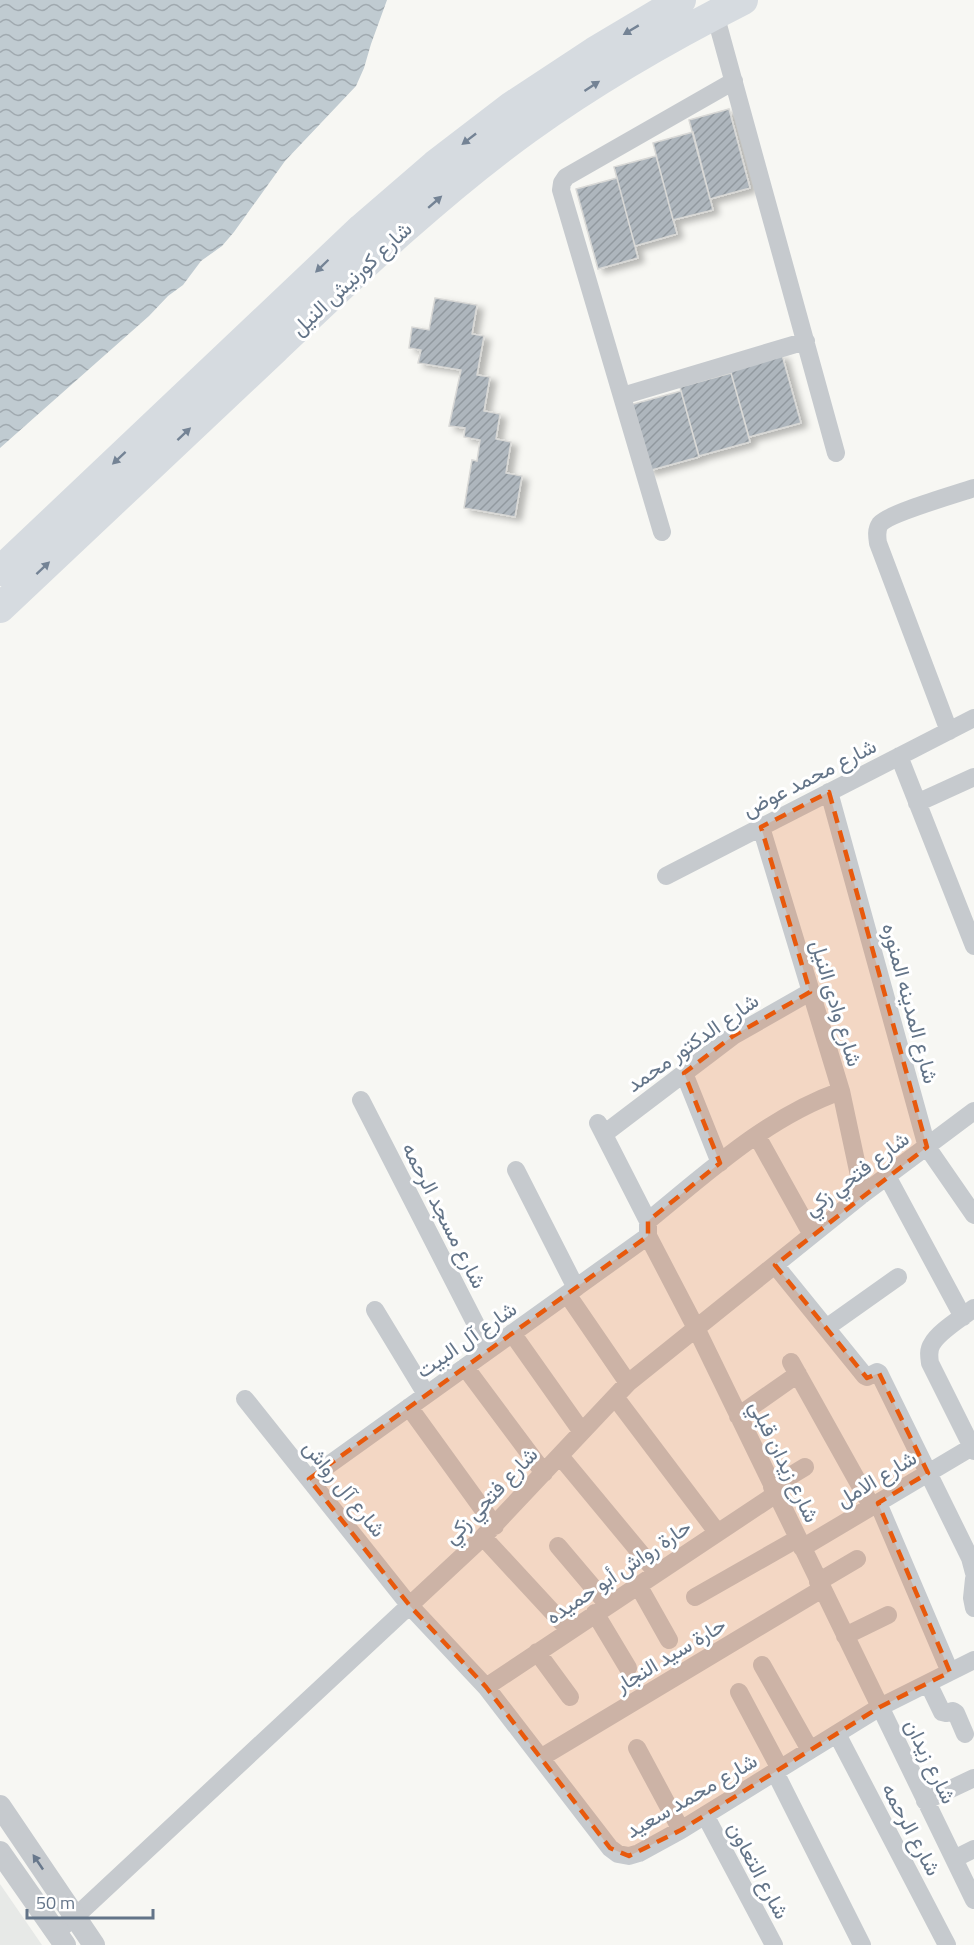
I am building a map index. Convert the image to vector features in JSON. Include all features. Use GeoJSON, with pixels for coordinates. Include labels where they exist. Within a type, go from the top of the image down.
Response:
{"type":"FeatureCollection","features":[{"type":"Feature","properties":{"kind":"highway","name":"شارع كورنيش النيل"},"geometry":{"type":"LineString","coordinates":[[0,571],[362,228],[435,165],[512,106],[594,52],[681,0]]}},
{"type":"Feature","properties":{"kind":"highway","name":"شارع كورنيش النيل"},"geometry":{"type":"LineString","coordinates":[[0,608],[382,248],[453,186],[528,128],[608,76],[687,28],[743,0]]}},
{"type":"Feature","properties":{"kind":"street"},"geometry":{"type":"LineString","coordinates":[[716,14],[836,453]]}},
{"type":"Feature","properties":{"kind":"street"},"geometry":{"type":"LineString","coordinates":[[662,532],[561,190],[562,183],[566,177],[734,81]]}},
{"type":"Feature","properties":{"kind":"street"},"geometry":{"type":"LineString","coordinates":[[622,396],[806,341]]}},
{"type":"Feature","properties":{"kind":"street"},"geometry":{"type":"LineString","coordinates":[[949,731],[878,543],[877,532],[881,523],[890,518],[974,488]]}},
{"type":"Feature","properties":{"kind":"street","name":"شارع محمد عوض"},"geometry":{"type":"LineString","coordinates":[[666,876],[974,718]]}},
{"type":"Feature","properties":{"kind":"street"},"geometry":{"type":"LineString","coordinates":[[899,756],[974,946]]}},
{"type":"Feature","properties":{"kind":"street"},"geometry":{"type":"LineString","coordinates":[[917,803],[974,777]]}},
{"type":"Feature","properties":{"kind":"street","name":"شارع المدينه المنوره"},"geometry":{"type":"LineString","coordinates":[[829,792],[927,1147],[971,1203]]}},
{"type":"Feature","properties":{"kind":"street","name":"شارع وادى النيل"},"geometry":{"type":"LineString","coordinates":[[761,827],[841,1091],[863,1194]]}},
{"type":"Feature","properties":{"kind":"street","name":"شارع الدكتور محمد"},"geometry":{"type":"LineString","coordinates":[[601,1129],[684,1073],[733,1036],[810,992]]}},
{"type":"Feature","properties":{"kind":"street"},"geometry":{"type":"LineString","coordinates":[[684,1073],[720,1162]]}},
{"type":"Feature","properties":{"kind":"street","name":"شارع آل البيت"},"geometry":{"type":"LineString","coordinates":[[309,1479],[572,1291],[648,1229],[720,1162],[816,1100],[841,1091]]}},
{"type":"Feature","properties":{"kind":"street","name":"شارع مسجد الرحمه"},"geometry":{"type":"LineString","coordinates":[[361,1100],[489,1350]]}},
{"type":"Feature","properties":{"kind":"street","name":"شارع فتحي زكي"},"geometry":{"type":"LineString","coordinates":[[60,1939],[75,1917],[489,1532],[628,1383],[863,1194],[974,1111]]}},
{"type":"Feature","properties":{"kind":"street","name":"شارع زيدان قبلي"},"geometry":{"type":"LineString","coordinates":[[601,1129],[880,1707]]}},
{"type":"Feature","properties":{"kind":"street"},"geometry":{"type":"LineString","coordinates":[[757,1136],[812,1235]]}},
{"type":"Feature","properties":{"kind":"street"},"geometry":{"type":"LineString","coordinates":[[516,1170],[572,1291],[628,1383]]}},
{"type":"Feature","properties":{"kind":"street"},"geometry":{"type":"LineString","coordinates":[[887,1176],[968,1313],[937,1338],[928,1354],[930,1363],[973,1449]]}},
{"type":"Feature","properties":{"kind":"street"},"geometry":{"type":"LineString","coordinates":[[775,1265],[866,1377],[879,1373],[970,1558],[974,1573]]}},
{"type":"Feature","properties":{"kind":"street"},"geometry":{"type":"LineString","coordinates":[[826,1328],[898,1277]]}},
{"type":"Feature","properties":{"kind":"street"},"geometry":{"type":"LineString","coordinates":[[375,1310],[426,1394]]}},
{"type":"Feature","properties":{"kind":"street"},"geometry":{"type":"LineString","coordinates":[[512,1333],[582,1432]]}},
{"type":"Feature","properties":{"kind":"street"},"geometry":{"type":"LineString","coordinates":[[465,1367],[544,1473]]}},
{"type":"Feature","properties":{"kind":"street"},"geometry":{"type":"LineString","coordinates":[[738,1416],[795,1368],[875,1505],[950,1672]]}},
{"type":"Feature","properties":{"kind":"street"},"geometry":{"type":"LineString","coordinates":[[615,1397],[717,1532]]}},
{"type":"Feature","properties":{"kind":"street","name":"شارع آل رواش"},"geometry":{"type":"LineString","coordinates":[[245,1399],[410,1606]]}},
{"type":"Feature","properties":{"kind":"street"},"geometry":{"type":"LineString","coordinates":[[408,1407],[489,1532],[570,1630]]}},
{"type":"Feature","properties":{"kind":"street","name":"شارع الامل"},"geometry":{"type":"LineString","coordinates":[[695,1597],[875,1505],[973,1449]]}},
{"type":"Feature","properties":{"kind":"street"},"geometry":{"type":"LineString","coordinates":[[560,1456],[657,1573]]}},
{"type":"Feature","properties":{"kind":"street","name":"حارة رواش أبو حميده"},"geometry":{"type":"LineString","coordinates":[[486,1686],[717,1532],[805,1467]]}},
{"type":"Feature","properties":{"kind":"street"},"geometry":{"type":"LineString","coordinates":[[558,1546],[601,1609],[628,1668]]}},
{"type":"Feature","properties":{"kind":"street","name":"حارة سيد النجار"},"geometry":{"type":"LineString","coordinates":[[542,1757],[820,1586],[857,1559]]}},
{"type":"Feature","properties":{"kind":"street"},"geometry":{"type":"LineString","coordinates":[[974,1579],[972,1598],[974,1608]]}},
{"type":"Feature","properties":{"kind":"street"},"geometry":{"type":"LineString","coordinates":[[638,1585],[669,1640]]}},
{"type":"Feature","properties":{"kind":"street","name":"شارع محمد سعيد"},"geometry":{"type":"LineString","coordinates":[[410,1606],[486,1686],[610,1848],[618,1854],[629,1856],[681,1830],[880,1707],[974,1660]]}},
{"type":"Feature","properties":{"kind":"street"},"geometry":{"type":"LineString","coordinates":[[845,1636],[888,1615]]}},
{"type":"Feature","properties":{"kind":"street"},"geometry":{"type":"LineString","coordinates":[[537,1652],[570,1697]]}},
{"type":"Feature","properties":{"kind":"street"},"geometry":{"type":"LineString","coordinates":[[762,1665],[810,1750]]}},
{"type":"Feature","properties":{"kind":"street"},"geometry":{"type":"LineString","coordinates":[[928,1683],[942,1712],[956,1713],[965,1734]]}},
{"type":"Feature","properties":{"kind":"street"},"geometry":{"type":"LineString","coordinates":[[739,1692],[862,1945]]}},
{"type":"Feature","properties":{"kind":"street","name":"شارع زيدان"},"geometry":{"type":"LineString","coordinates":[[880,1707],[974,1900]]}},
{"type":"Feature","properties":{"kind":"street","name":"شارع الرحمه"},"geometry":{"type":"LineString","coordinates":[[837,1734],[947,1945]]}},
{"type":"Feature","properties":{"kind":"street"},"geometry":{"type":"LineString","coordinates":[[637,1748],[681,1830]]}},
{"type":"Feature","properties":{"kind":"street"},"geometry":{"type":"LineString","coordinates":[[926,1801],[974,1778]]}},
{"type":"Feature","properties":{"kind":"street"},"geometry":{"type":"LineString","coordinates":[[0,1806],[94,1945]]}},
{"type":"Feature","properties":{"kind":"street","name":"شارع التعاون"},"geometry":{"type":"LineString","coordinates":[[705,1815],[774,1945]]}},
{"type":"Feature","properties":{"kind":"street"},"geometry":{"type":"LineString","coordinates":[[954,1859],[974,1849]]}},
{"type":"Feature","properties":{"kind":"street"},"geometry":{"type":"LineString","coordinates":[[0,1852],[60,1939]]}},
{"type":"Feature","properties":{"kind":"highlighted area"},"geometry":{"type":"Polygon","coordinates":[[[829,792],[927,1147],[775,1265],[867,1378],[879,1373],[928,1473],[878,1503],[950,1672],[880,1707],[681,1830],[629,1856],[610,1848],[486,1687],[410,1606],[309,1479],[648,1236],[648,1221],[720,1163],[684,1073],[733,1036],[810,992],[761,827],[829,792]]]}},
{"type":"Feature","properties":{"kind":"shaded area"},"geometry":{"type":"Polygon","coordinates":[[[0,1884],[42,1945],[0,1945],[0,1884]]]}},
{"type":"Feature","properties":{"kind":"water"},"geometry":{"type":"Polygon","coordinates":[[[0,0],[387,0],[356,86],[285,161],[222,246],[201,261],[183,285],[0,448],[0,0]]]}},
{"type":"Feature","properties":{"kind":"building"},"geometry":{"type":"Polygon","coordinates":[[[729,109],[750,188],[710,199],[689,120],[729,109]]]}},
{"type":"Feature","properties":{"kind":"building"},"geometry":{"type":"Polygon","coordinates":[[[693,132],[713,210],[673,220],[653,143],[693,132]]]}},
{"type":"Feature","properties":{"kind":"building"},"geometry":{"type":"Polygon","coordinates":[[[656,156],[677,234],[635,246],[614,167],[656,156]]]}},
{"type":"Feature","properties":{"kind":"building"},"geometry":{"type":"Polygon","coordinates":[[[617,178],[638,258],[598,269],[576,189],[617,178]]]}},
{"type":"Feature","properties":{"kind":"building"},"geometry":{"type":"Polygon","coordinates":[[[435,298],[477,305],[472,334],[484,336],[477,375],[490,377],[484,411],[500,414],[496,439],[511,442],[506,473],[522,476],[515,517],[464,508],[472,460],[477,461],[480,440],[464,437],[465,428],[449,426],[461,370],[418,363],[421,350],[409,348],[412,327],[429,330],[435,298]]]}},
{"type":"Feature","properties":{"kind":"building"},"geometry":{"type":"Polygon","coordinates":[[[782,355],[801,423],[749,437],[730,369],[782,355]]]}},
{"type":"Feature","properties":{"kind":"building"},"geometry":{"type":"Polygon","coordinates":[[[731,373],[750,442],[699,456],[680,387],[731,373]]]}},
{"type":"Feature","properties":{"kind":"building"},"geometry":{"type":"Polygon","coordinates":[[[681,391],[699,457],[648,471],[630,405],[681,391]]]}}]}
